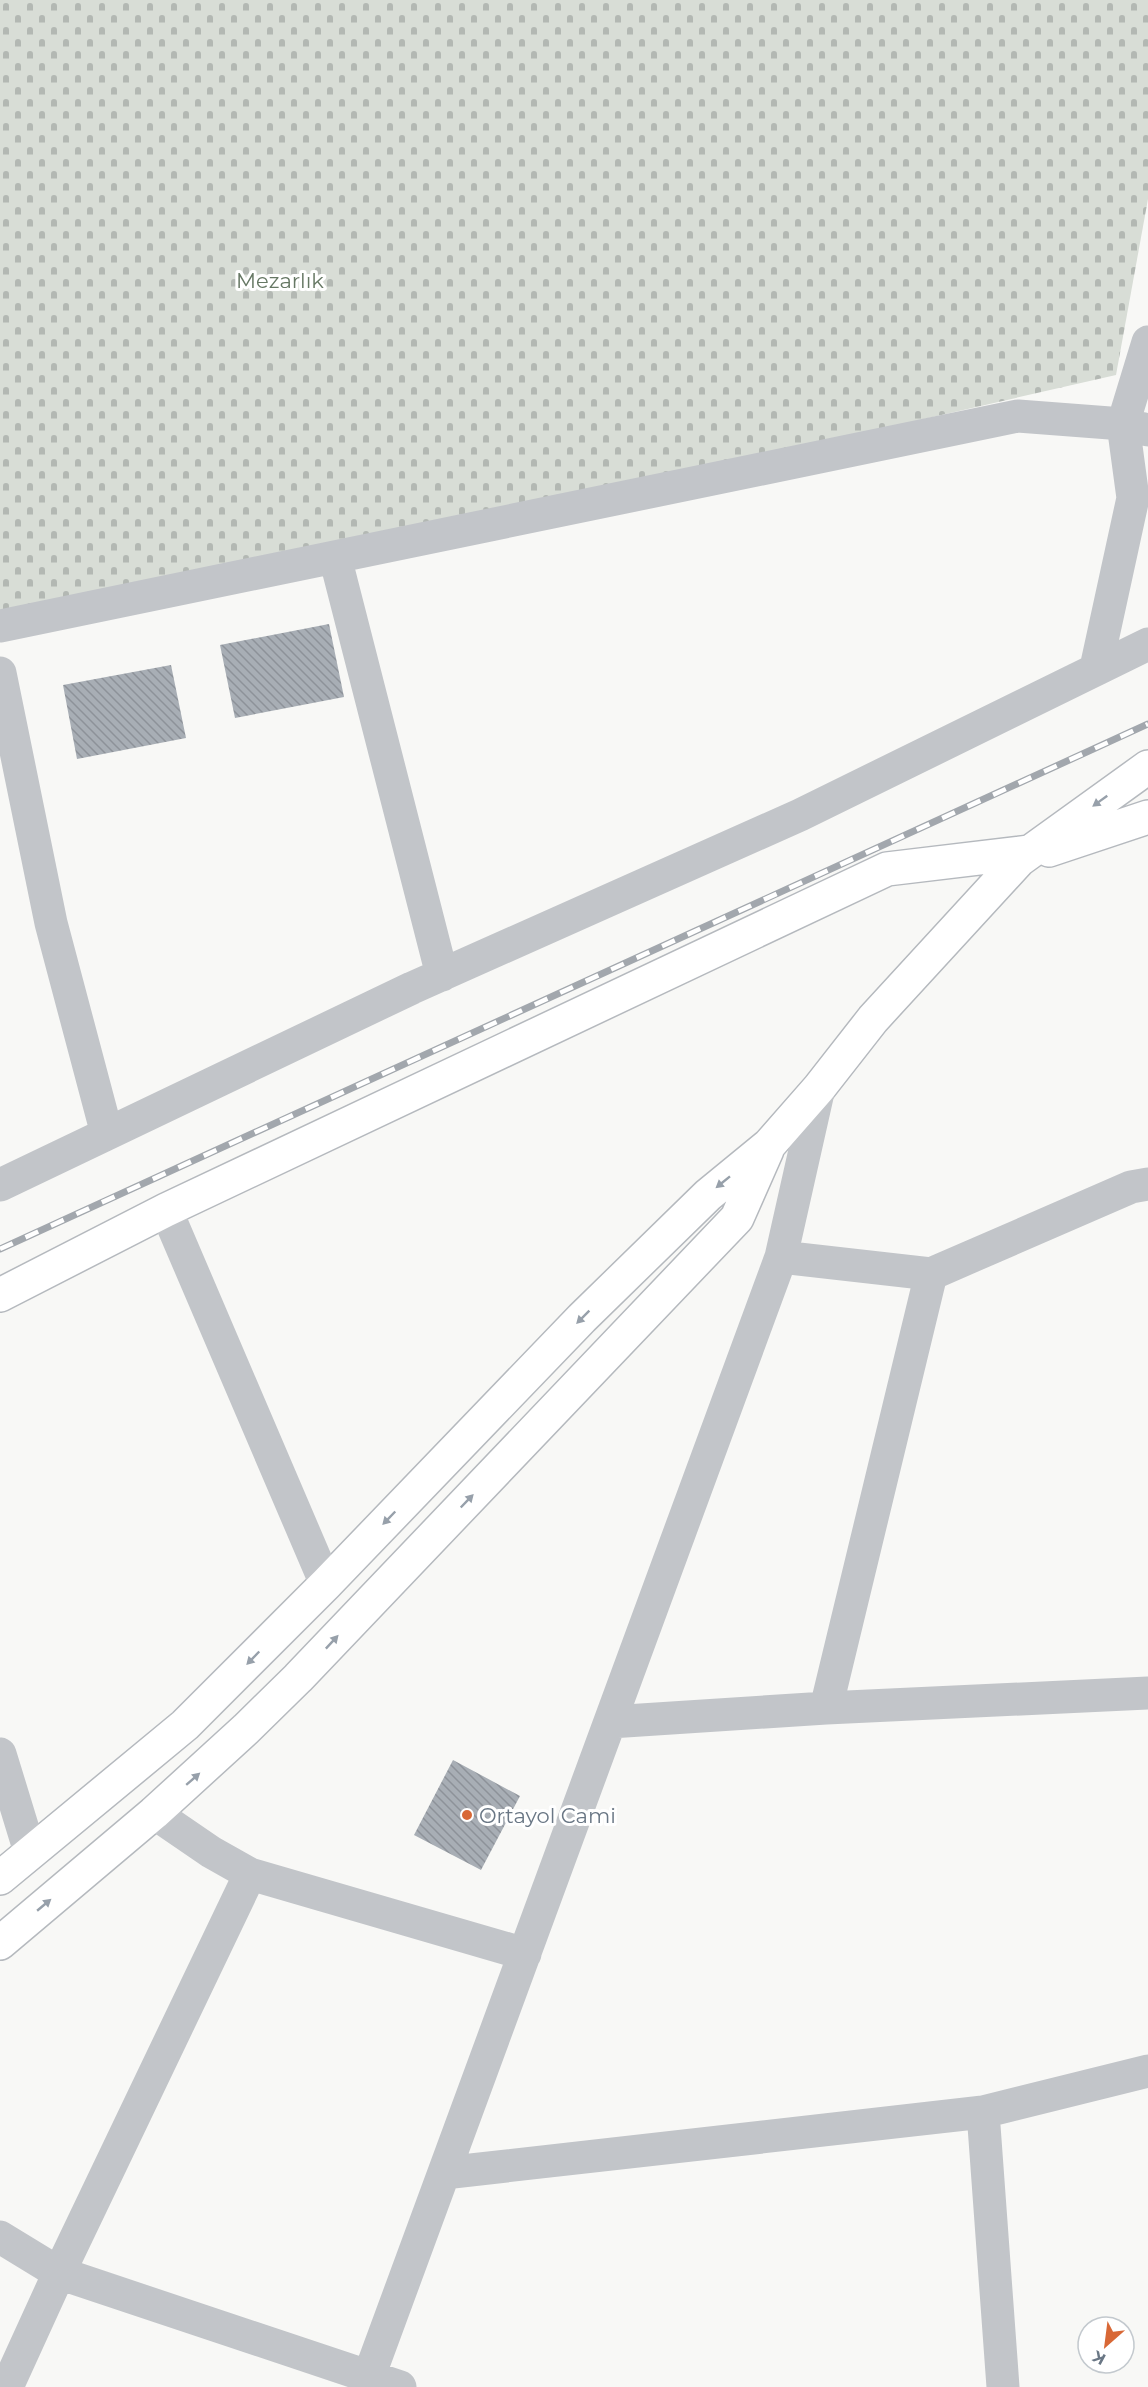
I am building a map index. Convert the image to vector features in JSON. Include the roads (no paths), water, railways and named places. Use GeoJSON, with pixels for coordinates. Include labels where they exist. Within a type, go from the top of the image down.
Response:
{"type":"FeatureCollection","features":[{"type":"Feature","properties":{"kind":"main road"},"geometry":{"type":"LineString","coordinates":[[0,1878],[116,1784],[184,1725],[326,1584],[582,1318],[708,1195],[768,1145],[819,1088],[873,1018],[1024,856],[1148,767]]}},
{"type":"Feature","properties":{"kind":"main road"},"geometry":{"type":"LineString","coordinates":[[0,1295],[166,1210],[887,869],[1024,856],[1148,817]]}},
{"type":"Feature","properties":{"kind":"main road"},"geometry":{"type":"LineString","coordinates":[[0,1943],[216,1758],[298,1678],[737,1218],[768,1145]]}},
{"type":"Feature","properties":{"kind":"street"},"geometry":{"type":"LineString","coordinates":[[1096,668],[1133,498],[1135,427],[1148,342]]}},
{"type":"Feature","properties":{"kind":"street"},"geometry":{"type":"LineString","coordinates":[[0,626],[1018,416],[1135,427]]}},
{"type":"Feature","properties":{"kind":"street"},"geometry":{"type":"LineString","coordinates":[[336,557],[442,975]]}},
{"type":"Feature","properties":{"kind":"street"},"geometry":{"type":"LineString","coordinates":[[0,1185],[442,975],[800,815],[1148,644]]}},
{"type":"Feature","properties":{"kind":"street"},"geometry":{"type":"LineString","coordinates":[[0,673],[51,923],[106,1134]]}},
{"type":"Feature","properties":{"kind":"street"},"geometry":{"type":"LineString","coordinates":[[367,2382],[781,1257],[819,1088]]}},
{"type":"Feature","properties":{"kind":"street"},"geometry":{"type":"LineString","coordinates":[[781,1257],[931,1274],[1131,1187],[1148,1184]]}},
{"type":"Feature","properties":{"kind":"street"},"geometry":{"type":"LineString","coordinates":[[166,1210],[326,1584]]}},
{"type":"Feature","properties":{"kind":"street"},"geometry":{"type":"LineString","coordinates":[[826,1708],[931,1274]]}},
{"type":"Feature","properties":{"kind":"street"},"geometry":{"type":"LineString","coordinates":[[610,1722],[826,1708],[1148,1693]]}},
{"type":"Feature","properties":{"kind":"street"},"geometry":{"type":"LineString","coordinates":[[0,1755],[30,1852]]}},
{"type":"Feature","properties":{"kind":"street"},"geometry":{"type":"LineString","coordinates":[[154,1813],[211,1852],[250,1874],[525,1954]]}},
{"type":"Feature","properties":{"kind":"street"},"geometry":{"type":"LineString","coordinates":[[7,2387],[59,2272],[250,1874]]}},
{"type":"Feature","properties":{"kind":"street"},"geometry":{"type":"LineString","coordinates":[[444,2173],[983,2112],[1148,2072]]}},
{"type":"Feature","properties":{"kind":"street"},"geometry":{"type":"LineString","coordinates":[[983,2112],[1003,2387]]}},
{"type":"Feature","properties":{"kind":"street"},"geometry":{"type":"LineString","coordinates":[[0,2237],[59,2272],[367,2382],[400,2387]]}},
{"type":"Feature","properties":{"kind":"railway"},"geometry":{"type":"LineString","coordinates":[[0,1249],[1148,724]]}},
{"type":"Feature","properties":{"kind":"place","name":"Ortayol Cami"},"geometry":{"type":"Point","coordinates":[467,1815]}},
{"type":"Feature","properties":{"kind":"park label","name":"Mezarlık"},"geometry":{"type":"Point","coordinates":[280,280]}}]}
